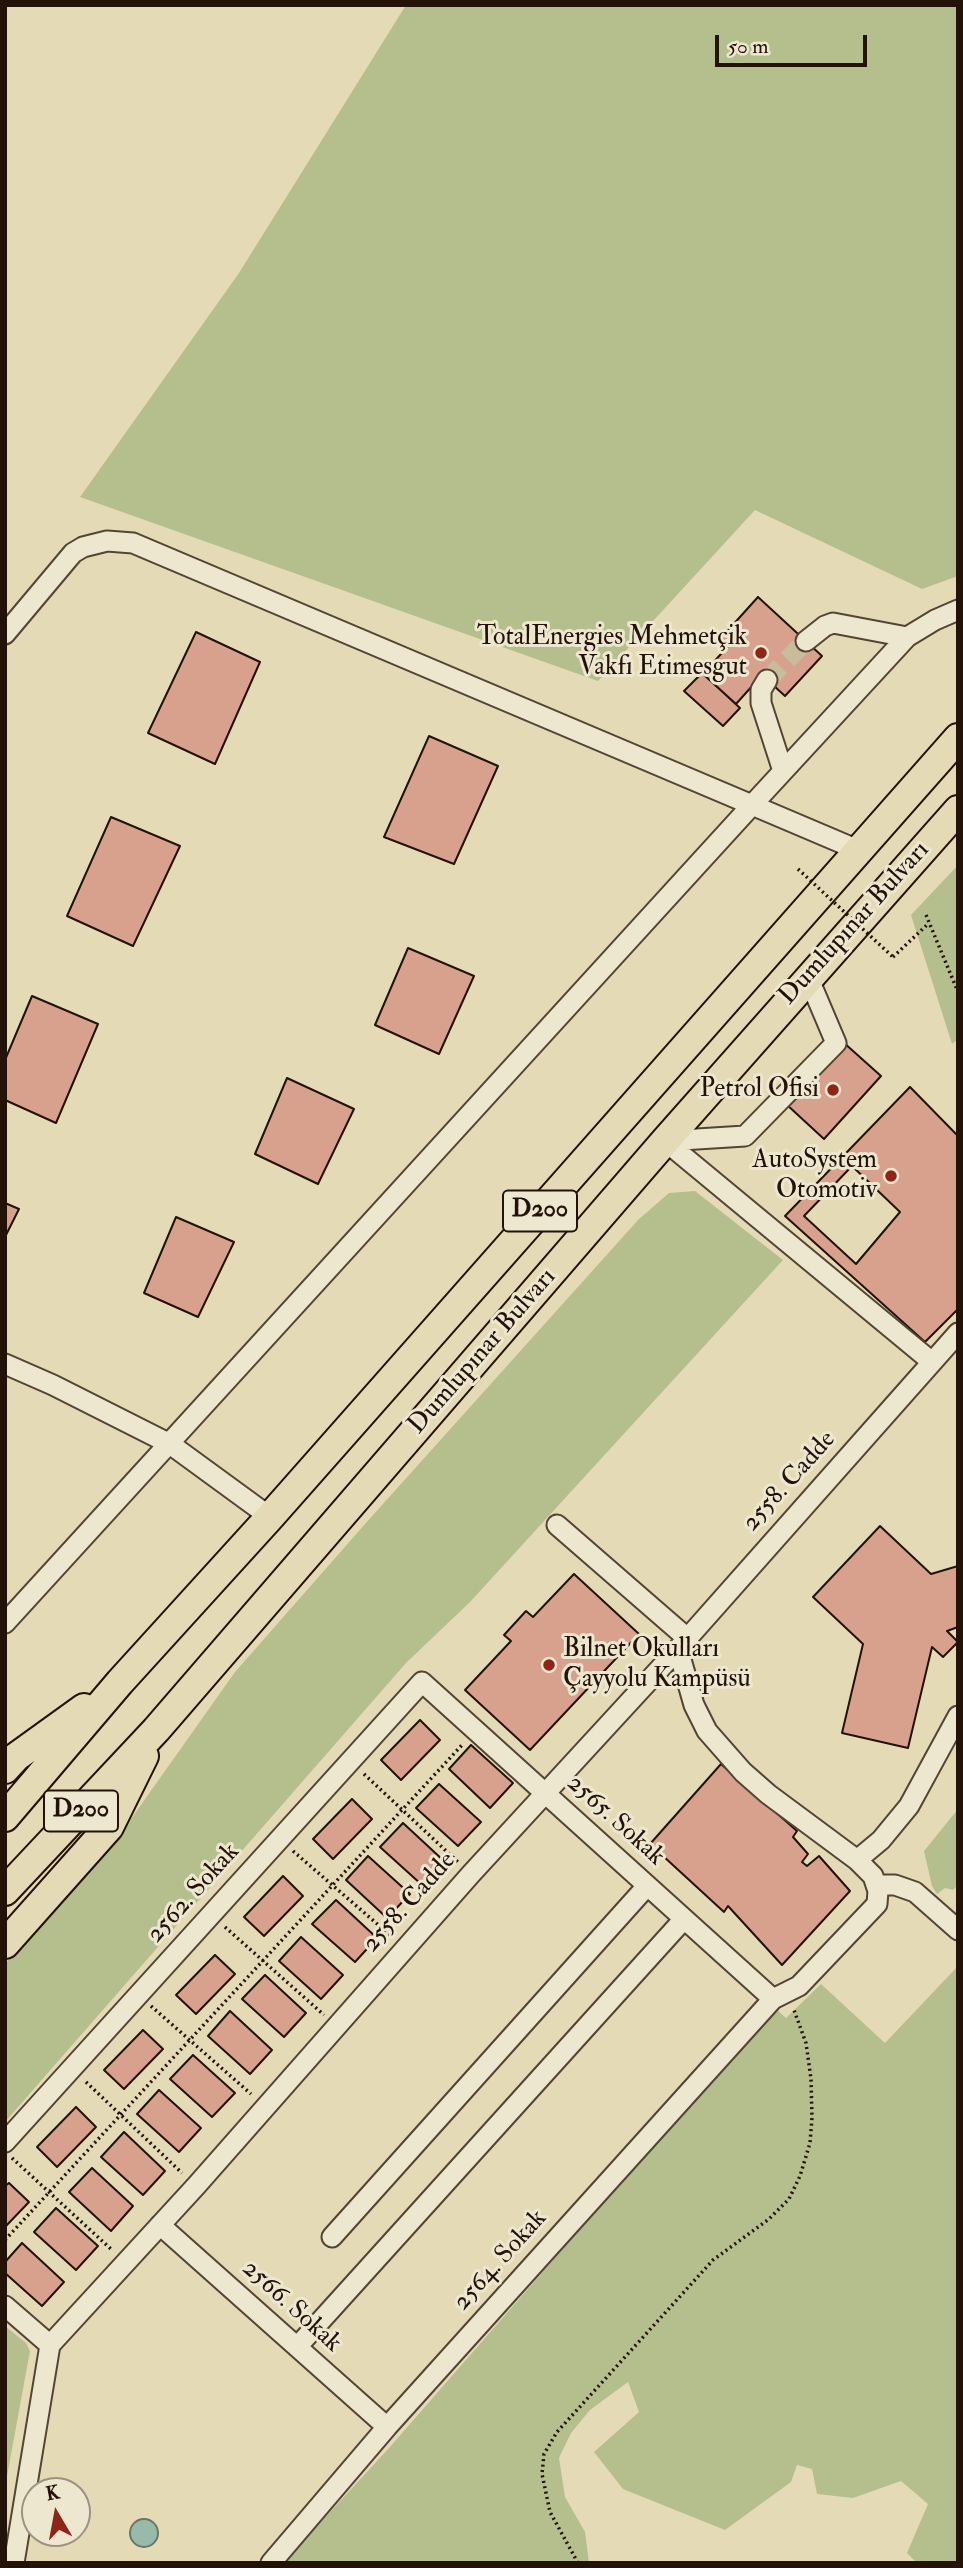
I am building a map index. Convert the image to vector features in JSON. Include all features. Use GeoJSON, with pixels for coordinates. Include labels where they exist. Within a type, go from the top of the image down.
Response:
{"type":"FeatureCollection","features":[{"type":"Feature","properties":{"kind":"highway","name":"Dumlupınar Bulvarı"},"geometry":{"type":"LineString","coordinates":[[5,1816],[120,1682],[270,1517],[958,738]]}},
{"type":"Feature","properties":{"kind":"highway","name":"Dumlupınar Bulvarı"},"geometry":{"type":"LineString","coordinates":[[5,1892],[156,1730],[665,1141],[958,810]]}},
{"type":"Feature","properties":{"kind":"highway"},"geometry":{"type":"LineString","coordinates":[[5,1769],[16,1757],[120,1682]]}},
{"type":"Feature","properties":{"kind":"highway"},"geometry":{"type":"LineString","coordinates":[[5,1944],[109,1827],[156,1730]]}},
{"type":"Feature","properties":{"kind":"street"},"geometry":{"type":"LineString","coordinates":[[5,634],[73,553],[83,547],[107,541],[133,543],[858,850]]}},
{"type":"Feature","properties":{"kind":"street"},"geometry":{"type":"LineString","coordinates":[[5,1623],[907,637],[958,610]]}},
{"type":"Feature","properties":{"kind":"street"},"geometry":{"type":"LineString","coordinates":[[806,641],[814,633],[834,624],[907,637]]}},
{"type":"Feature","properties":{"kind":"street"},"geometry":{"type":"LineString","coordinates":[[767,680],[761,690],[761,703],[783,771]]}},
{"type":"Feature","properties":{"kind":"street"},"geometry":{"type":"LineString","coordinates":[[665,1141],[745,1136],[836,1043],[808,977]]}},
{"type":"Feature","properties":{"kind":"street"},"geometry":{"type":"LineString","coordinates":[[665,1141],[944,1356]]}},
{"type":"Feature","properties":{"kind":"street","name":"2558. Cadde"},"geometry":{"type":"LineString","coordinates":[[50,2345],[196,2186],[471,1874],[944,1356],[958,1333]]}},
{"type":"Feature","properties":{"kind":"street"},"geometry":{"type":"LineString","coordinates":[[5,1364],[170,1444],[270,1517]]}},
{"type":"Feature","properties":{"kind":"street"},"geometry":{"type":"LineString","coordinates":[[557,1525],[682,1644],[700,1719],[719,1745],[768,1794],[856,1860],[873,1877],[876,1885],[895,1885],[915,1892],[958,1930]]}},
{"type":"Feature","properties":{"kind":"street","name":"2565. Sokak"},"geometry":{"type":"LineString","coordinates":[[422,1682],[684,1919],[779,1996]]}},
{"type":"Feature","properties":{"kind":"street","name":"2562. Sokak"},"geometry":{"type":"LineString","coordinates":[[5,2142],[422,1682]]}},
{"type":"Feature","properties":{"kind":"street"},"geometry":{"type":"LineString","coordinates":[[856,1860],[881,1840],[909,1806],[958,1716]]}},
{"type":"Feature","properties":{"kind":"street","name":"2564. Sokak"},"geometry":{"type":"LineString","coordinates":[[271,2563],[387,2427],[779,1996],[800,1986],[877,1904],[876,1885]]}},
{"type":"Feature","properties":{"kind":"street"},"geometry":{"type":"LineString","coordinates":[[332,2238],[647,1886]]}},
{"type":"Feature","properties":{"kind":"street"},"geometry":{"type":"LineString","coordinates":[[297,2347],[684,1919]]}},
{"type":"Feature","properties":{"kind":"street","name":"2566. Sokak"},"geometry":{"type":"LineString","coordinates":[[160,2225],[387,2427]]}},
{"type":"Feature","properties":{"kind":"street"},"geometry":{"type":"LineString","coordinates":[[5,2306],[50,2345],[14,2563]]}},
{"type":"Feature","properties":{"kind":"path"},"geometry":{"type":"LineString","coordinates":[[798,869],[893,957],[929,923]]}},
{"type":"Feature","properties":{"kind":"path"},"geometry":{"type":"LineString","coordinates":[[926,915],[958,992]]}},
{"type":"Feature","properties":{"kind":"path"},"geometry":{"type":"LineString","coordinates":[[5,2240],[476,1730]]}},
{"type":"Feature","properties":{"kind":"path"},"geometry":{"type":"LineString","coordinates":[[350,1761],[471,1874]]}},
{"type":"Feature","properties":{"kind":"path"},"geometry":{"type":"LineString","coordinates":[[279,1839],[405,1948]]}},
{"type":"Feature","properties":{"kind":"path"},"geometry":{"type":"LineString","coordinates":[[211,1914],[336,2026]]}},
{"type":"Feature","properties":{"kind":"path"},"geometry":{"type":"LineString","coordinates":[[138,1995],[265,2106]]}},
{"type":"Feature","properties":{"kind":"path"},"geometry":{"type":"LineString","coordinates":[[578,2563],[550,2512],[545,2493],[544,2454],[550,2443],[713,2260],[769,2219],[789,2199],[800,2176],[810,2143],[811,2078],[806,2043],[798,2017],[779,1996]]}},
{"type":"Feature","properties":{"kind":"path"},"geometry":{"type":"LineString","coordinates":[[71,2069],[196,2186]]}},
{"type":"Feature","properties":{"kind":"path"},"geometry":{"type":"LineString","coordinates":[[5,2152],[126,2263]]}},
{"type":"Feature","properties":{"kind":"shaded area"},"geometry":{"type":"Polygon","coordinates":[[[406,5],[958,5],[958,576],[922,589],[755,510],[598,681],[80,497],[239,273],[406,5]]]}},
{"type":"Feature","properties":{"kind":"shaded area"},"geometry":{"type":"Polygon","coordinates":[[[958,865],[958,1039],[952,1044],[911,915],[958,865]]]}},
{"type":"Feature","properties":{"kind":"shaded area"},"geometry":{"type":"Polygon","coordinates":[[[695,1191],[783,1260],[470,1602],[406,1663],[5,2122],[5,1964],[126,1826],[235,1672],[365,1524],[638,1220],[669,1193],[695,1191]]]}},
{"type":"Feature","properties":{"kind":"shaded area"},"geometry":{"type":"Polygon","coordinates":[[[958,1809],[958,1885],[953,1890],[945,1888],[937,1894],[932,1886],[924,1851],[958,1809]]]}},
{"type":"Feature","properties":{"kind":"shaded area"},"geometry":{"type":"Polygon","coordinates":[[[958,1966],[958,2563],[917,2563],[907,2553],[928,2504],[901,2481],[853,2498],[817,2494],[812,2469],[797,2465],[791,2482],[725,2530],[623,2489],[594,2452],[639,2412],[628,2382],[590,2410],[571,2433],[559,2458],[565,2497],[585,2532],[589,2563],[283,2563],[389,2448],[774,2007],[786,2018],[821,1984],[885,2043],[958,1966]]]}},
{"type":"Feature","properties":{"kind":"shaded area"},"geometry":{"type":"Polygon","coordinates":[[[5,2326],[26,2343],[30,2351],[5,2487],[5,2326]]]}},
{"type":"Feature","properties":{"kind":"shaded area"},"geometry":{"type":"Polygon","coordinates":[[[144,2519],[154,2523],[158,2533],[154,2543],[144,2547],[134,2543],[130,2533],[134,2523],[144,2519]]]}},
{"type":"Feature","properties":{"kind":"building"},"geometry":{"type":"Polygon","coordinates":[[[758,597],[822,656],[785,696],[762,675],[736,704],[703,674],[729,645],[721,638],[758,597]]]}},
{"type":"Feature","properties":{"kind":"building"},"geometry":{"type":"Polygon","coordinates":[[[196,632],[260,662],[215,764],[148,733],[196,632]]]}},
{"type":"Feature","properties":{"kind":"building"},"geometry":{"type":"Polygon","coordinates":[[[702,673],[740,708],[723,726],[684,691],[702,673]]]}},
{"type":"Feature","properties":{"kind":"building"},"geometry":{"type":"Polygon","coordinates":[[[429,736],[498,766],[454,864],[384,837],[429,736]]]}},
{"type":"Feature","properties":{"kind":"building"},"geometry":{"type":"Polygon","coordinates":[[[111,817],[180,846],[133,946],[67,916],[111,817]]]}},
{"type":"Feature","properties":{"kind":"building"},"geometry":{"type":"Polygon","coordinates":[[[408,948],[474,976],[439,1054],[375,1025],[408,948]]]}},
{"type":"Feature","properties":{"kind":"building"},"geometry":{"type":"Polygon","coordinates":[[[32,996],[98,1024],[56,1123],[5,1100],[5,1060],[32,996]]]}},
{"type":"Feature","properties":{"kind":"building"},"geometry":{"type":"Polygon","coordinates":[[[843,1042],[881,1076],[824,1139],[786,1104],[843,1042]]]}},
{"type":"Feature","properties":{"kind":"building"},"geometry":{"type":"Polygon","coordinates":[[[287,1078],[354,1109],[318,1184],[255,1154],[287,1078]]]}},
{"type":"Feature","properties":{"kind":"building","name":"AutoSystem Otomotiv"},"geometry":{"type":"Polygon","coordinates":[[[910,1087],[958,1136],[958,1309],[925,1342],[785,1216],[910,1087]]]}},
{"type":"Feature","properties":{"kind":"building"},"geometry":{"type":"Polygon","coordinates":[[[852,1166],[900,1212],[856,1264],[804,1216],[852,1166]]]}},
{"type":"Feature","properties":{"kind":"building"},"geometry":{"type":"Polygon","coordinates":[[[5,1203],[19,1209],[5,1237],[5,1203]]]}},
{"type":"Feature","properties":{"kind":"building"},"geometry":{"type":"Polygon","coordinates":[[[176,1217],[234,1242],[198,1317],[144,1293],[176,1217]]]}},
{"type":"Feature","properties":{"kind":"building"},"geometry":{"type":"Polygon","coordinates":[[[880,1526],[931,1574],[958,1566],[958,1627],[947,1631],[958,1642],[943,1657],[932,1647],[908,1748],[842,1733],[863,1644],[813,1597],[880,1526]]]}},
{"type":"Feature","properties":{"kind":"building","name":"Bilnet Okulları Çayyolu Kampüsü"},"geometry":{"type":"Polygon","coordinates":[[[574,1574],[639,1634],[530,1750],[465,1690],[511,1641],[504,1635],[526,1611],[533,1617],[574,1574]]]}},
{"type":"Feature","properties":{"kind":"building"},"geometry":{"type":"Polygon","coordinates":[[[420,1720],[440,1740],[401,1780],[381,1760],[420,1720]]]}},
{"type":"Feature","properties":{"kind":"building"},"geometry":{"type":"Polygon","coordinates":[[[471,1745],[513,1783],[490,1808],[449,1769],[471,1745]]]}},
{"type":"Feature","properties":{"kind":"building"},"geometry":{"type":"Polygon","coordinates":[[[721,1764],[797,1831],[793,1837],[808,1854],[802,1862],[807,1866],[819,1856],[850,1891],[782,1965],[728,1906],[724,1912],[650,1844],[721,1764]]]}},
{"type":"Feature","properties":{"kind":"building"},"geometry":{"type":"Polygon","coordinates":[[[439,1784],[481,1822],[458,1846],[416,1808],[439,1784]]]}},
{"type":"Feature","properties":{"kind":"building"},"geometry":{"type":"Polygon","coordinates":[[[352,1799],[372,1819],[333,1859],[313,1839],[352,1799]]]}},
{"type":"Feature","properties":{"kind":"building"},"geometry":{"type":"Polygon","coordinates":[[[403,1823],[444,1861],[422,1885],[380,1847],[403,1823]]]}},
{"type":"Feature","properties":{"kind":"building"},"geometry":{"type":"Polygon","coordinates":[[[368,1856],[410,1894],[387,1918],[346,1880],[368,1856]]]}},
{"type":"Feature","properties":{"kind":"building"},"geometry":{"type":"Polygon","coordinates":[[[283,1876],[303,1896],[264,1936],[244,1917],[283,1876]]]}},
{"type":"Feature","properties":{"kind":"building"},"geometry":{"type":"Polygon","coordinates":[[[336,1900],[377,1938],[355,1962],[312,1924],[336,1900]]]}},
{"type":"Feature","properties":{"kind":"building"},"geometry":{"type":"Polygon","coordinates":[[[301,1937],[343,1975],[321,1999],[279,1961],[301,1937]]]}},
{"type":"Feature","properties":{"kind":"building"},"geometry":{"type":"Polygon","coordinates":[[[215,1955],[235,1974],[196,2014],[176,1995],[215,1955]]]}},
{"type":"Feature","properties":{"kind":"building"},"geometry":{"type":"Polygon","coordinates":[[[265,1975],[306,2013],[284,2037],[242,1999],[265,1975]]]}},
{"type":"Feature","properties":{"kind":"building"},"geometry":{"type":"Polygon","coordinates":[[[230,2011],[272,2050],[250,2074],[208,2036],[230,2011]]]}},
{"type":"Feature","properties":{"kind":"building"},"geometry":{"type":"Polygon","coordinates":[[[143,2030],[163,2049],[124,2089],[104,2070],[143,2030]]]}},
{"type":"Feature","properties":{"kind":"building"},"geometry":{"type":"Polygon","coordinates":[[[193,2055],[235,2093],[212,2117],[170,2079],[193,2055]]]}},
{"type":"Feature","properties":{"kind":"building"},"geometry":{"type":"Polygon","coordinates":[[[159,2090],[201,2128],[179,2152],[137,2114],[159,2090]]]}},
{"type":"Feature","properties":{"kind":"building"},"geometry":{"type":"Polygon","coordinates":[[[76,2107],[96,2127],[57,2167],[37,2147],[76,2107]]]}},
{"type":"Feature","properties":{"kind":"building"},"geometry":{"type":"Polygon","coordinates":[[[124,2132],[165,2171],[143,2195],[101,2157],[124,2132]]]}},
{"type":"Feature","properties":{"kind":"building"},"geometry":{"type":"Polygon","coordinates":[[[92,2168],[133,2206],[111,2231],[69,2192],[92,2168]]]}},
{"type":"Feature","properties":{"kind":"building"},"geometry":{"type":"Polygon","coordinates":[[[9,2183],[29,2202],[5,2227],[5,2186],[9,2183]]]}},
{"type":"Feature","properties":{"kind":"building"},"geometry":{"type":"Polygon","coordinates":[[[56,2208],[98,2246],[76,2270],[34,2232],[56,2208]]]}},
{"type":"Feature","properties":{"kind":"building"},"geometry":{"type":"Polygon","coordinates":[[[22,2243],[64,2282],[42,2306],[5,2273],[5,2262],[22,2243]]]}},
{"type":"Feature","properties":{"kind":"tunnel"},"geometry":{"type":"LineString","coordinates":[[767,680],[806,641]]}},
{"type":"Feature","properties":{"kind":"place","name":"TotalEnergies Mehmetçik Vakfı Etimesgut"},"geometry":{"type":"Point","coordinates":[761,653]}},
{"type":"Feature","properties":{"kind":"place","name":"Petrol Ofisi"},"geometry":{"type":"Point","coordinates":[833,1090]}},
{"type":"Feature","properties":{"kind":"place","name":"AutoSystem Otomotiv"},"geometry":{"type":"Point","coordinates":[891,1176]}},
{"type":"Feature","properties":{"kind":"place","name":"Bilnet Okulları Çayyolu Kampüsü"},"geometry":{"type":"Point","coordinates":[549,1665]}}]}
